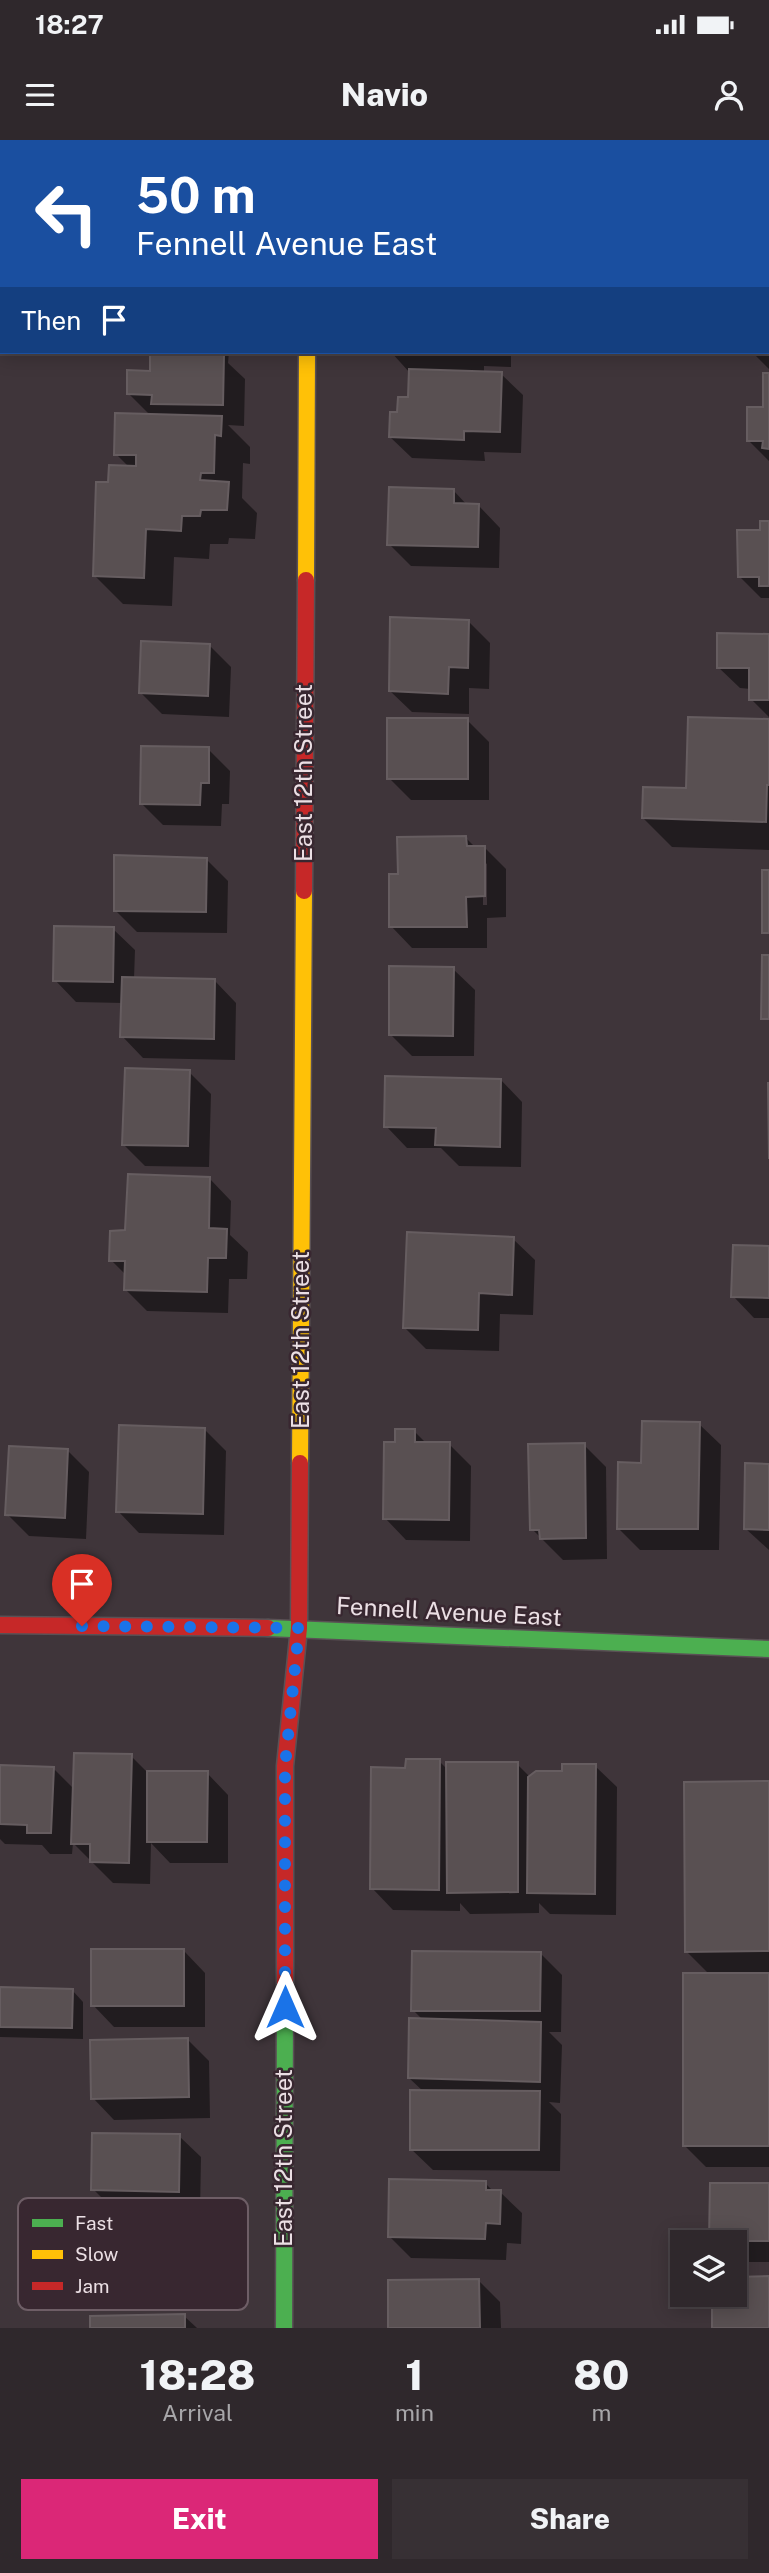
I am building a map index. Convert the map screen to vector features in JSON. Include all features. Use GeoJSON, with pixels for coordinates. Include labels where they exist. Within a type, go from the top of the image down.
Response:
{"type":"FeatureCollection","features":[{"type":"Feature","properties":{"kind":"street","name":"East 12th Street"},"geometry":{"type":"LineString","coordinates":[[284,2328],[285,1766],[299,1628],[307,354]]}},
{"type":"Feature","properties":{"kind":"street","name":"Fennell Avenue East"},"geometry":{"type":"LineString","coordinates":[[0,1625],[299,1628],[769,1649]]}},
{"type":"Feature","properties":{"kind":"building"},"geometry":{"type":"Polygon","coordinates":[[[150,354],[224,355],[223,405],[151,404],[152,395],[127,394],[127,370],[150,371],[150,354]]]}},
{"type":"Feature","properties":{"kind":"building"},"geometry":{"type":"Polygon","coordinates":[[[389,354],[463,354],[463,355],[389,354]]]}},
{"type":"Feature","properties":{"kind":"building"},"geometry":{"type":"Polygon","coordinates":[[[409,369],[502,372],[500,432],[464,431],[464,440],[389,437],[390,412],[397,412],[398,397],[408,397],[409,369]]]}},
{"type":"Feature","properties":{"kind":"building"},"geometry":{"type":"Polygon","coordinates":[[[763,373],[769,373],[769,449],[762,448],[763,441],[747,441],[747,407],[763,407],[763,373]]]}},
{"type":"Feature","properties":{"kind":"building"},"geometry":{"type":"Polygon","coordinates":[[[115,413],[222,416],[221,436],[215,435],[214,473],[201,473],[200,480],[229,482],[227,510],[201,510],[200,516],[182,516],[181,531],[146,529],[144,578],[93,576],[96,482],[108,482],[109,465],[136,466],[136,455],[114,455],[115,413]]]}},
{"type":"Feature","properties":{"kind":"building"},"geometry":{"type":"Polygon","coordinates":[[[389,487],[454,489],[454,503],[479,504],[478,547],[387,545],[389,487]]]}},
{"type":"Feature","properties":{"kind":"building"},"geometry":{"type":"Polygon","coordinates":[[[760,521],[769,521],[769,586],[759,586],[759,577],[738,577],[737,530],[760,530],[760,521]]]}},
{"type":"Feature","properties":{"kind":"building"},"geometry":{"type":"Polygon","coordinates":[[[390,617],[469,620],[468,668],[449,667],[448,694],[389,691],[390,617]]]}},
{"type":"Feature","properties":{"kind":"building"},"geometry":{"type":"Polygon","coordinates":[[[717,633],[769,634],[769,700],[749,700],[749,668],[717,668],[717,633]]]}},
{"type":"Feature","properties":{"kind":"building"},"geometry":{"type":"Polygon","coordinates":[[[141,641],[210,644],[208,696],[139,693],[141,641]]]}},
{"type":"Feature","properties":{"kind":"building"},"geometry":{"type":"Polygon","coordinates":[[[688,717],[769,719],[766,822],[642,818],[643,787],[686,788],[688,717]]]}},
{"type":"Feature","properties":{"kind":"building"},"geometry":{"type":"Polygon","coordinates":[[[387,718],[468,718],[468,779],[387,779],[387,718]]]}},
{"type":"Feature","properties":{"kind":"building"},"geometry":{"type":"Polygon","coordinates":[[[141,746],[209,747],[209,783],[201,783],[200,805],[140,804],[141,746]]]}},
{"type":"Feature","properties":{"kind":"building"},"geometry":{"type":"Polygon","coordinates":[[[466,836],[467,846],[485,846],[485,896],[466,897],[467,927],[389,927],[389,874],[398,874],[397,837],[466,836]]]}},
{"type":"Feature","properties":{"kind":"building"},"geometry":{"type":"Polygon","coordinates":[[[114,855],[207,858],[206,912],[114,911],[114,855]]]}},
{"type":"Feature","properties":{"kind":"building"},"geometry":{"type":"Polygon","coordinates":[[[762,870],[769,870],[769,933],[762,933],[762,870]]]}},
{"type":"Feature","properties":{"kind":"building"},"geometry":{"type":"Polygon","coordinates":[[[54,926],[114,927],[113,982],[53,981],[54,926]]]}},
{"type":"Feature","properties":{"kind":"building"},"geometry":{"type":"Polygon","coordinates":[[[762,955],[769,955],[769,1019],[761,1019],[762,955]]]}},
{"type":"Feature","properties":{"kind":"building"},"geometry":{"type":"Polygon","coordinates":[[[389,966],[454,967],[453,1036],[389,1035],[389,966]]]}},
{"type":"Feature","properties":{"kind":"building"},"geometry":{"type":"Polygon","coordinates":[[[122,977],[215,979],[214,1039],[120,1037],[122,977]]]}},
{"type":"Feature","properties":{"kind":"building"},"geometry":{"type":"Polygon","coordinates":[[[125,1068],[190,1070],[188,1146],[122,1145],[125,1068]]]}},
{"type":"Feature","properties":{"kind":"building"},"geometry":{"type":"Polygon","coordinates":[[[385,1076],[501,1079],[500,1147],[435,1145],[436,1128],[384,1127],[385,1076]]]}},
{"type":"Feature","properties":{"kind":"building"},"geometry":{"type":"Polygon","coordinates":[[[768,1083],[769,1083],[769,1159],[768,1083]]]}},
{"type":"Feature","properties":{"kind":"building"},"geometry":{"type":"Polygon","coordinates":[[[128,1174],[210,1177],[209,1228],[227,1229],[226,1258],[208,1258],[207,1292],[124,1290],[125,1261],[109,1261],[110,1231],[125,1230],[128,1174]]]}},
{"type":"Feature","properties":{"kind":"building"},"geometry":{"type":"Polygon","coordinates":[[[407,1232],[514,1237],[512,1295],[479,1293],[478,1330],[403,1328],[407,1232]]]}},
{"type":"Feature","properties":{"kind":"building"},"geometry":{"type":"Polygon","coordinates":[[[733,1245],[769,1246],[769,1298],[731,1297],[733,1245]]]}},
{"type":"Feature","properties":{"kind":"building"},"geometry":{"type":"Polygon","coordinates":[[[642,1421],[700,1422],[698,1529],[617,1529],[618,1462],[641,1463],[642,1421]]]}},
{"type":"Feature","properties":{"kind":"building"},"geometry":{"type":"Polygon","coordinates":[[[119,1425],[205,1428],[203,1514],[116,1512],[119,1425]]]}},
{"type":"Feature","properties":{"kind":"building"},"geometry":{"type":"Polygon","coordinates":[[[395,1429],[415,1429],[415,1442],[450,1442],[449,1520],[383,1519],[384,1442],[395,1442],[395,1429]]]}},
{"type":"Feature","properties":{"kind":"building"},"geometry":{"type":"Polygon","coordinates":[[[585,1443],[586,1538],[540,1539],[539,1530],[530,1530],[528,1444],[585,1443]]]}},
{"type":"Feature","properties":{"kind":"building"},"geometry":{"type":"Polygon","coordinates":[[[9,1446],[68,1449],[65,1518],[5,1515],[9,1446]]]}},
{"type":"Feature","properties":{"kind":"building"},"geometry":{"type":"Polygon","coordinates":[[[745,1463],[769,1464],[769,1530],[744,1529],[745,1463]]]}},
{"type":"Feature","properties":{"kind":"building"},"geometry":{"type":"Polygon","coordinates":[[[74,1753],[132,1754],[129,1863],[90,1862],[90,1844],[71,1844],[74,1753]]]}},
{"type":"Feature","properties":{"kind":"building"},"geometry":{"type":"Polygon","coordinates":[[[406,1759],[440,1759],[439,1890],[370,1889],[371,1767],[405,1768],[406,1759]]]}},
{"type":"Feature","properties":{"kind":"building"},"geometry":{"type":"Polygon","coordinates":[[[446,1762],[518,1762],[518,1892],[447,1893],[446,1762]]]}},
{"type":"Feature","properties":{"kind":"building"},"geometry":{"type":"Polygon","coordinates":[[[562,1764],[596,1764],[595,1894],[527,1893],[528,1777],[536,1771],[562,1771],[562,1764]]]}},
{"type":"Feature","properties":{"kind":"building"},"geometry":{"type":"Polygon","coordinates":[[[0,1765],[54,1767],[51,1833],[27,1833],[27,1825],[0,1824],[0,1765]]]}},
{"type":"Feature","properties":{"kind":"building"},"geometry":{"type":"Polygon","coordinates":[[[147,1771],[208,1771],[207,1842],[147,1842],[147,1771]]]}},
{"type":"Feature","properties":{"kind":"building"},"geometry":{"type":"Polygon","coordinates":[[[769,1781],[769,1951],[685,1952],[684,1782],[769,1781]]]}},
{"type":"Feature","properties":{"kind":"building"},"geometry":{"type":"Polygon","coordinates":[[[91,1949],[184,1949],[184,2006],[91,2006],[91,1949]]]}},
{"type":"Feature","properties":{"kind":"building"},"geometry":{"type":"Polygon","coordinates":[[[412,1951],[541,1952],[540,2011],[411,2011],[412,1951]]]}},
{"type":"Feature","properties":{"kind":"building"},"geometry":{"type":"Polygon","coordinates":[[[683,1973],[769,1973],[769,2146],[683,2146],[683,1973]]]}},
{"type":"Feature","properties":{"kind":"building"},"geometry":{"type":"Polygon","coordinates":[[[0,1987],[73,1989],[72,2028],[0,2027],[0,1987]]]}},
{"type":"Feature","properties":{"kind":"building"},"geometry":{"type":"Polygon","coordinates":[[[409,2018],[541,2022],[540,2082],[408,2078],[409,2018]]]}},
{"type":"Feature","properties":{"kind":"building"},"geometry":{"type":"Polygon","coordinates":[[[188,2038],[189,2097],[91,2099],[90,2040],[188,2038]]]}},
{"type":"Feature","properties":{"kind":"building"},"geometry":{"type":"Polygon","coordinates":[[[410,2090],[540,2091],[539,2150],[410,2150],[410,2090]]]}},
{"type":"Feature","properties":{"kind":"building"},"geometry":{"type":"Polygon","coordinates":[[[92,2133],[180,2134],[179,2192],[91,2190],[92,2133]]]}},
{"type":"Feature","properties":{"kind":"building"},"geometry":{"type":"Polygon","coordinates":[[[389,2179],[486,2181],[486,2190],[501,2190],[500,2224],[486,2223],[485,2239],[388,2237],[389,2179]]]}},
{"type":"Feature","properties":{"kind":"building"},"geometry":{"type":"Polygon","coordinates":[[[710,2183],[769,2183],[769,2241],[747,2241],[747,2230],[709,2230],[710,2183]]]}},
{"type":"Feature","properties":{"kind":"building"},"geometry":{"type":"Polygon","coordinates":[[[769,2276],[769,2328],[712,2328],[712,2307],[747,2307],[747,2277],[769,2276]]]}},
{"type":"Feature","properties":{"kind":"building"},"geometry":{"type":"Polygon","coordinates":[[[479,2279],[480,2328],[388,2328],[388,2280],[479,2279]]]}},
{"type":"Feature","properties":{"kind":"building"},"geometry":{"type":"Polygon","coordinates":[[[185,2314],[185,2328],[90,2328],[90,2316],[185,2314]]]}},
{"type":"Feature","properties":{"kind":"traffic: fast"},"geometry":{"type":"LineString","coordinates":[[268,1628],[769,1649]]}},
{"type":"Feature","properties":{"kind":"traffic: fast"},"geometry":{"type":"LineString","coordinates":[[284,2328],[285,1997]]}},
{"type":"Feature","properties":{"kind":"traffic: slow"},"geometry":{"type":"LineString","coordinates":[[306,580],[307,354]]}},
{"type":"Feature","properties":{"kind":"traffic: slow"},"geometry":{"type":"LineString","coordinates":[[300,1463],[304,891]]}},
{"type":"Feature","properties":{"kind":"traffic: jam"},"geometry":{"type":"LineString","coordinates":[[304,891],[306,580]]}},
{"type":"Feature","properties":{"kind":"traffic: jam"},"geometry":{"type":"LineString","coordinates":[[285,1997],[285,1766],[299,1628],[300,1463]]}},
{"type":"Feature","properties":{"kind":"traffic: jam"},"geometry":{"type":"LineString","coordinates":[[0,1625],[268,1628]]}},
{"type":"Feature","properties":{"kind":"route"},"geometry":{"type":"LineString","coordinates":[[82,1626],[299,1628],[285,1766],[285,2007]]}}]}
